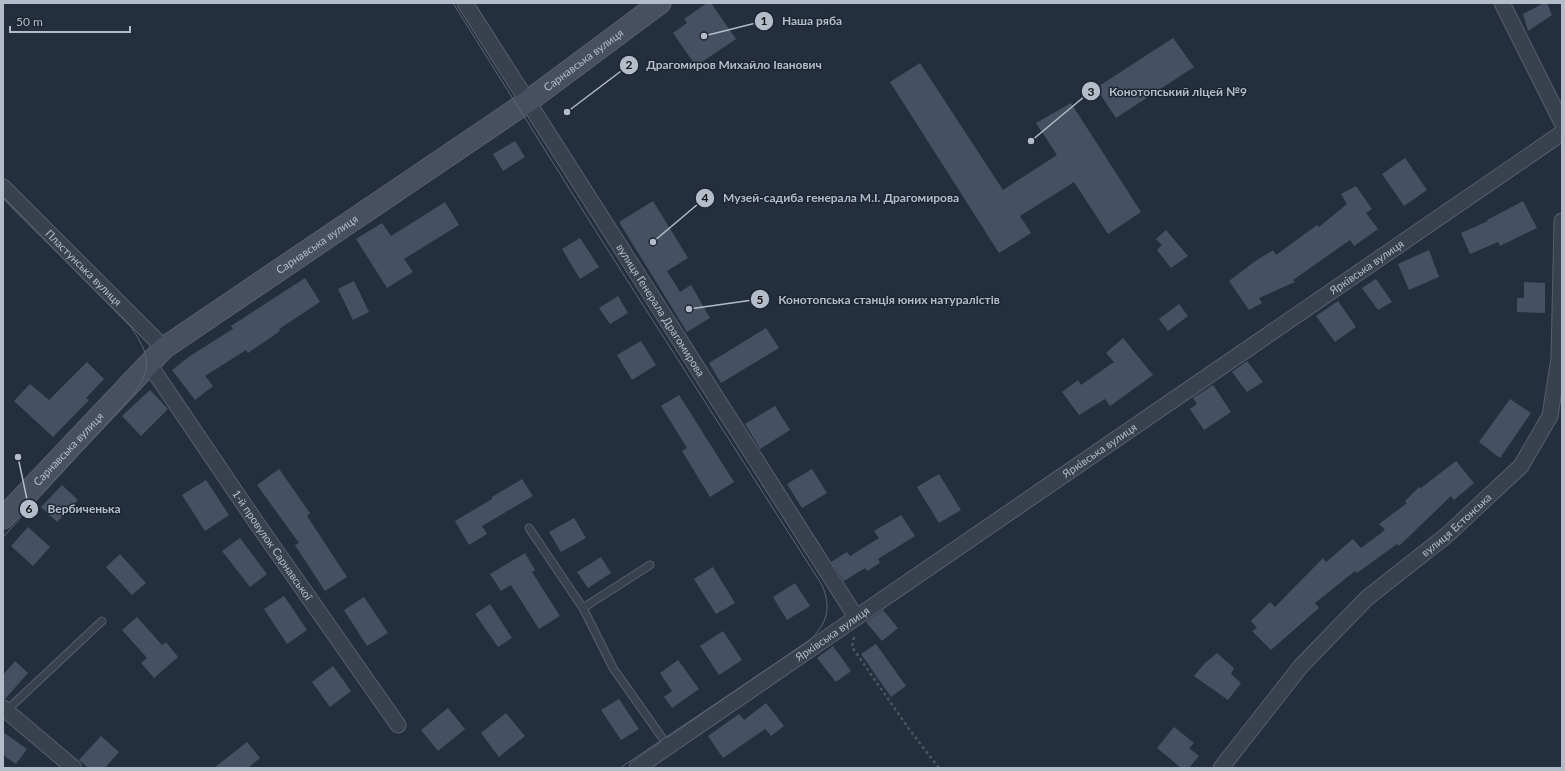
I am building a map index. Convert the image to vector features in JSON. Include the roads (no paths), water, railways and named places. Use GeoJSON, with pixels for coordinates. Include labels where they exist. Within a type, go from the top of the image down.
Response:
{"type":"FeatureCollection","features":[{"type":"Feature","properties":{"kind":"street","name":"вулиця Генерала Драгомирова"},"geometry":{"type":"LineString","coordinates":[[465,3],[856,617]]}},
{"type":"Feature","properties":{"kind":"street","name":"Сарнавська вулиця"},"geometry":{"type":"LineString","coordinates":[[3,518],[164,348],[527,102],[660,3]]}},
{"type":"Feature","properties":{"kind":"street"},"geometry":{"type":"LineString","coordinates":[[1502,3],[1562,123]]}},
{"type":"Feature","properties":{"kind":"street","name":"Ярківська вулиця"},"geometry":{"type":"LineString","coordinates":[[636,768],[1562,133]]}},
{"type":"Feature","properties":{"kind":"street","name":"Пластунська вулиця"},"geometry":{"type":"LineString","coordinates":[[3,187],[164,348]]}},
{"type":"Feature","properties":{"kind":"street","name":"вулиця Естонська"},"geometry":{"type":"LineString","coordinates":[[1221,768],[1300,666],[1367,598],[1447,535],[1521,466],[1556,417],[1562,221]]}},
{"type":"Feature","properties":{"kind":"street","name":"1-й провулок Сарнавської"},"geometry":{"type":"LineString","coordinates":[[149,364],[258,525],[398,725]]}},
{"type":"Feature","properties":{"kind":"street"},"geometry":{"type":"LineString","coordinates":[[5,709],[74,768]]}},
{"type":"Feature","properties":{"kind":"lane"},"geometry":{"type":"LineString","coordinates":[[529,528],[583,608],[613,668],[668,746]]}},
{"type":"Feature","properties":{"kind":"lane"},"geometry":{"type":"LineString","coordinates":[[583,608],[650,565]]}},
{"type":"Feature","properties":{"kind":"lane"},"geometry":{"type":"LineString","coordinates":[[5,709],[102,621]]}},
{"type":"Feature","properties":{"kind":"tram line"},"geometry":{"type":"LineString","coordinates":[[453,3],[597,233],[822,585],[827,601],[824,622],[809,641],[620,768]]}},
{"type":"Feature","properties":{"kind":"tram line"},"geometry":{"type":"LineString","coordinates":[[3,197],[131,327],[142,345],[146,360],[144,376],[134,394],[3,537]]}},
{"type":"Feature","properties":{"kind":"place","name":"Наша ряба"},"geometry":{"type":"Point","coordinates":[704,36]}},
{"type":"Feature","properties":{"kind":"place","name":"Драгомиров Михайло Іванович"},"geometry":{"type":"Point","coordinates":[567,112]}},
{"type":"Feature","properties":{"kind":"place","name":"Конотопський ліцей №9"},"geometry":{"type":"Point","coordinates":[1031,141]}},
{"type":"Feature","properties":{"kind":"place","name":"Музей-садиба генерала М.І. Драгомирова"},"geometry":{"type":"Point","coordinates":[653,242]}},
{"type":"Feature","properties":{"kind":"place","name":"Конотопська станція юних натуралістів"},"geometry":{"type":"Point","coordinates":[689,309]}},
{"type":"Feature","properties":{"kind":"place","name":"Вербиченька"},"geometry":{"type":"Point","coordinates":[18,457]}}]}
